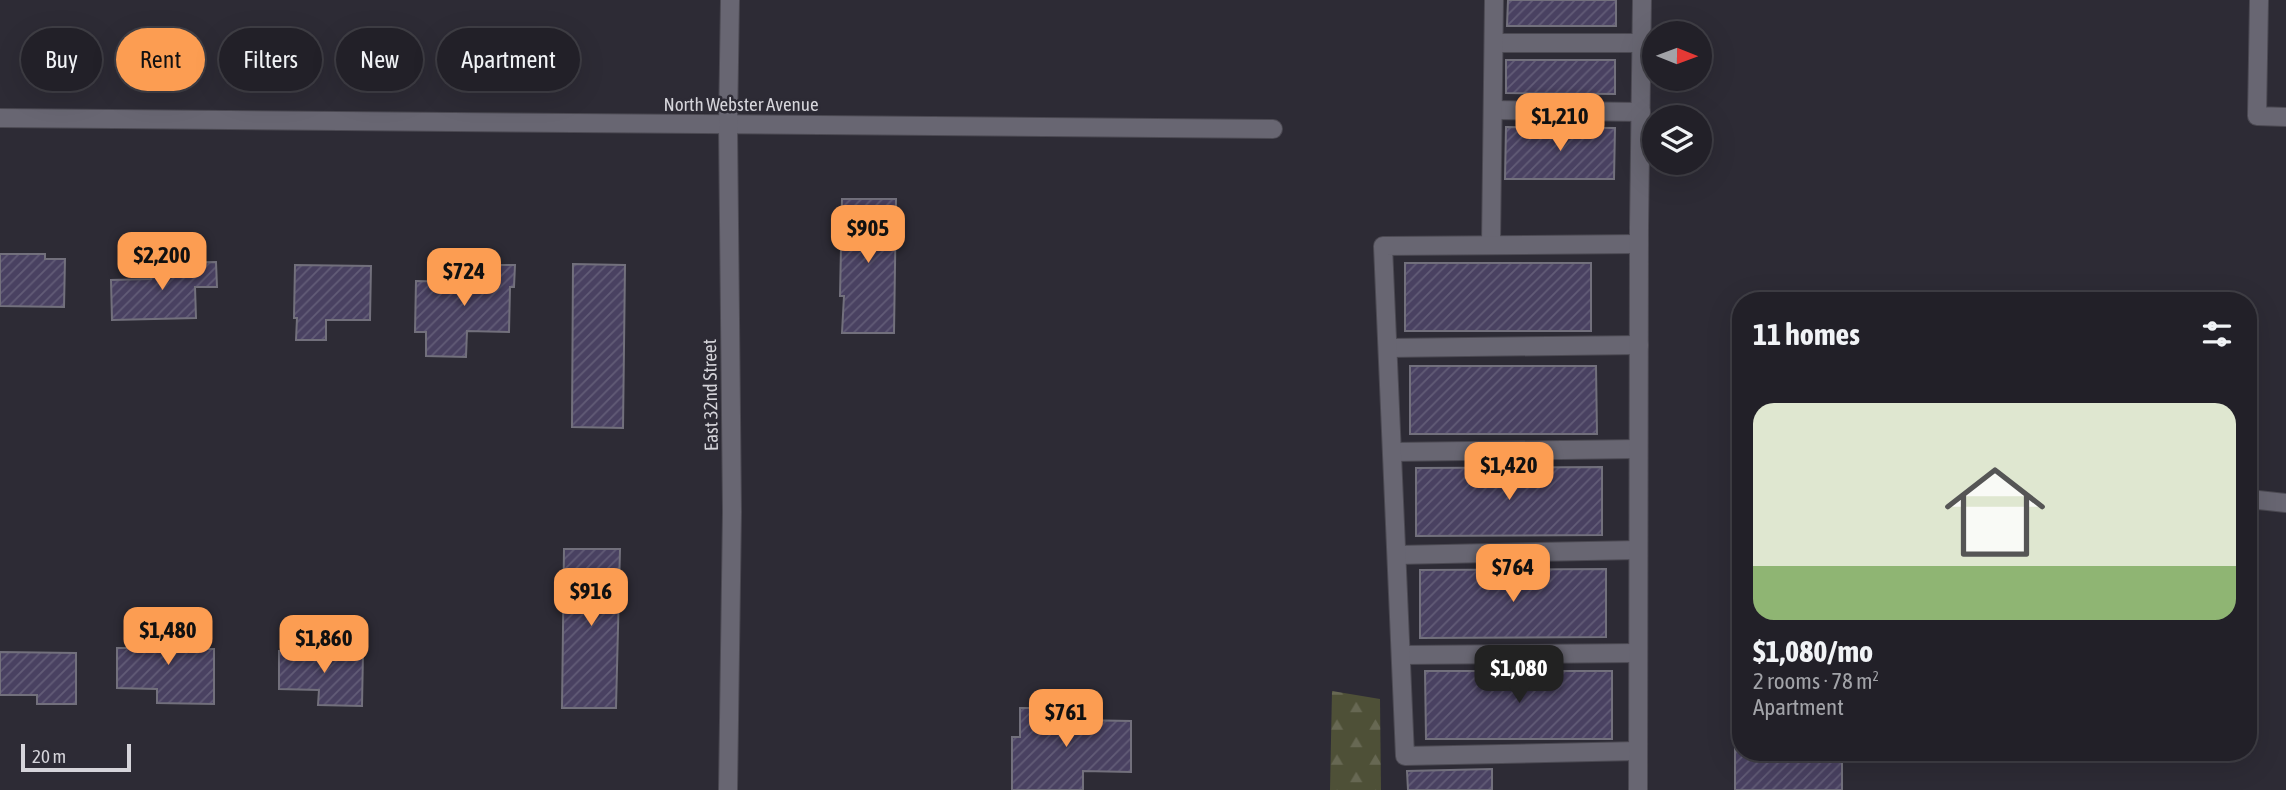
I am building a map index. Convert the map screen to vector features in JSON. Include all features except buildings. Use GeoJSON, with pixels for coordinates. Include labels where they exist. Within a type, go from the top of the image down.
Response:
{"type":"FeatureCollection","features":[{"type":"Feature","properties":{"kind":"street","name":"East 32nd Street"},"geometry":{"type":"LineString","coordinates":[[727,790],[732,512],[727,125],[730,0]]}},
{"type":"Feature","properties":{"kind":"street"},"geometry":{"type":"LineString","coordinates":[[1491,245],[1494,0]]}},
{"type":"Feature","properties":{"kind":"street"},"geometry":{"type":"LineString","coordinates":[[1642,0],[1642,21]]}},
{"type":"Feature","properties":{"kind":"street"},"geometry":{"type":"LineString","coordinates":[[2259,0],[2257,116],[2286,117]]}},
{"type":"Feature","properties":{"kind":"street"},"geometry":{"type":"LineString","coordinates":[[1493,43],[1642,43],[1638,790]]}},
{"type":"Feature","properties":{"kind":"street"},"geometry":{"type":"LineString","coordinates":[[1493,110],[1641,112]]}},
{"type":"Feature","properties":{"kind":"street","name":"North Webster Avenue"},"geometry":{"type":"LineString","coordinates":[[0,118],[1272,129]]}},
{"type":"Feature","properties":{"kind":"street"},"geometry":{"type":"LineString","coordinates":[[1638,751],[1405,756],[1383,246],[1639,244]]}},
{"type":"Feature","properties":{"kind":"street"},"geometry":{"type":"LineString","coordinates":[[1388,348],[1639,345]]}},
{"type":"Feature","properties":{"kind":"street"},"geometry":{"type":"LineString","coordinates":[[1392,452],[1638,449]]}},
{"type":"Feature","properties":{"kind":"street"},"geometry":{"type":"LineString","coordinates":[[2257,500],[2286,503]]}},
{"type":"Feature","properties":{"kind":"street"},"geometry":{"type":"LineString","coordinates":[[1397,555],[1638,550]]}},
{"type":"Feature","properties":{"kind":"street"},"geometry":{"type":"LineString","coordinates":[[1401,655],[1638,653]]}},
{"type":"Feature","properties":{"kind":"green space"},"geometry":{"type":"Polygon","coordinates":[[[1332,691],[1380,699],[1381,790],[1330,790],[1332,691]]]}}]}
